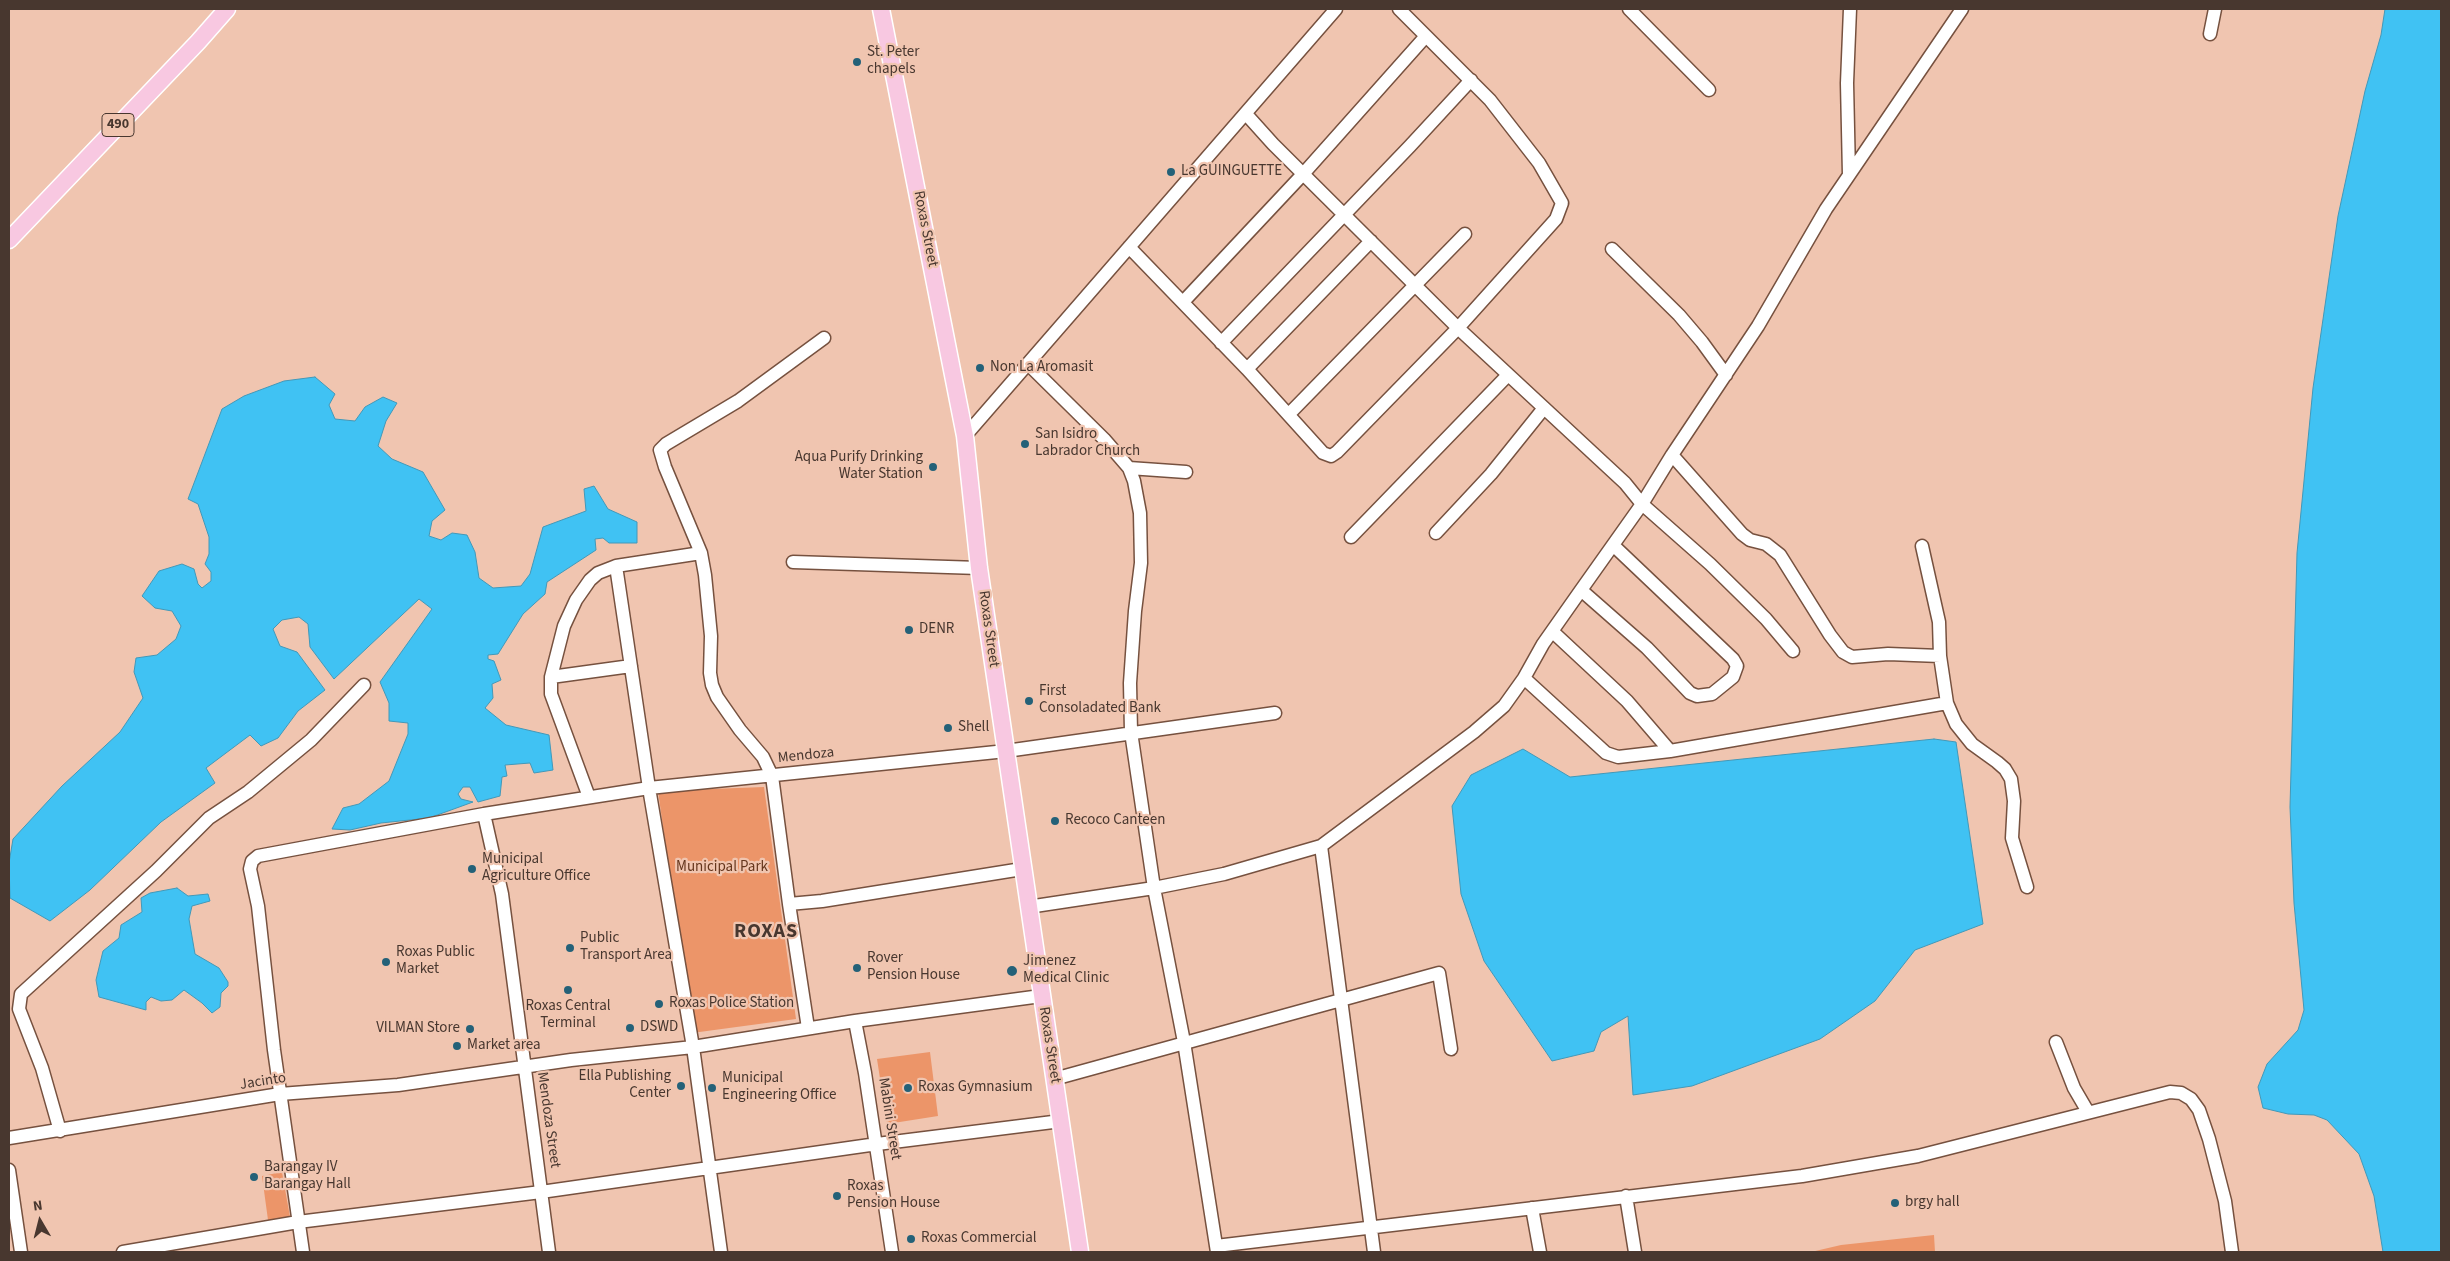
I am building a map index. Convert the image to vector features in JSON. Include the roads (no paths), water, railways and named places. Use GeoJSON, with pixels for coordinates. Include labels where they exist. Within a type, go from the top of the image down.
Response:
{"type":"FeatureCollection","features":[{"type":"Feature","properties":{"kind":"main road","name":"490"},"geometry":{"type":"LineString","coordinates":[[9,240],[198,42],[226,9]]}},
{"type":"Feature","properties":{"kind":"main road","name":"Roxas Street"},"geometry":{"type":"LineString","coordinates":[[881,9],[965,436],[979,568],[1080,1252]]}},
{"type":"Feature","properties":{"kind":"street"},"geometry":{"type":"LineString","coordinates":[[965,436],[1336,9]]}},
{"type":"Feature","properties":{"kind":"street"},"geometry":{"type":"LineString","coordinates":[[1129,247],[1247,369],[1323,453],[1327,456],[1334,455],[1458,328],[1556,219],[1562,203],[1533,155],[1490,100],[1399,9]]}},
{"type":"Feature","properties":{"kind":"street"},"geometry":{"type":"LineString","coordinates":[[1629,9],[1709,90]]}},
{"type":"Feature","properties":{"kind":"street"},"geometry":{"type":"LineString","coordinates":[[1850,9],[1847,83],[1850,175]]}},
{"type":"Feature","properties":{"kind":"street"},"geometry":{"type":"LineString","coordinates":[[1028,907],[1154,888],[1224,874],[1321,846],[1355,823],[1399,787],[1474,732],[1504,706],[1581,590],[1642,504],[1672,455],[1726,375],[1826,210],[1962,9]]}},
{"type":"Feature","properties":{"kind":"street"},"geometry":{"type":"LineString","coordinates":[[2210,34],[2215,9]]}},
{"type":"Feature","properties":{"kind":"street"},"geometry":{"type":"LineString","coordinates":[[1182,302],[1304,174],[1426,36]]}},
{"type":"Feature","properties":{"kind":"street"},"geometry":{"type":"LineString","coordinates":[[1221,343],[1346,214],[1471,80]]}},
{"type":"Feature","properties":{"kind":"street"},"geometry":{"type":"LineString","coordinates":[[1246,114],[1458,328],[1624,483],[1642,504],[1759,612],[1793,651]]}},
{"type":"Feature","properties":{"kind":"street"},"geometry":{"type":"LineString","coordinates":[[1289,414],[1465,234]]}},
{"type":"Feature","properties":{"kind":"street"},"geometry":{"type":"LineString","coordinates":[[1247,369],[1371,241]]}},
{"type":"Feature","properties":{"kind":"street"},"geometry":{"type":"LineString","coordinates":[[1612,249],[1678,315],[1702,342],[1726,375]]}},
{"type":"Feature","properties":{"kind":"street"},"geometry":{"type":"LineString","coordinates":[[808,1028],[772,776],[763,756],[740,730],[717,697],[712,685],[710,673],[712,636],[705,575],[700,553],[665,468],[660,450],[666,444],[738,401],[824,338]]}},
{"type":"Feature","properties":{"kind":"street"},"geometry":{"type":"LineString","coordinates":[[1028,364],[1104,439],[1129,468],[1140,513],[1142,563],[1135,611],[1130,683],[1130,732],[1154,888],[1184,1042],[1217,1249],[1371,1227],[1802,1176],[1918,1156],[2170,1092],[2180,1093],[2191,1099],[2199,1110],[2209,1139],[2225,1201],[2232,1252]]}},
{"type":"Feature","properties":{"kind":"street"},"geometry":{"type":"LineString","coordinates":[[1351,537],[1508,375]]}},
{"type":"Feature","properties":{"kind":"street"},"geometry":{"type":"LineString","coordinates":[[1436,533],[1491,474],[1544,408]]}},
{"type":"Feature","properties":{"kind":"street"},"geometry":{"type":"LineString","coordinates":[[1672,455],[1742,534],[1750,540],[1766,544],[1780,555],[1830,635],[1848,655],[1940,656]]}},
{"type":"Feature","properties":{"kind":"street"},"geometry":{"type":"LineString","coordinates":[[1129,468],[1186,472]]}},
{"type":"Feature","properties":{"kind":"street"},"geometry":{"type":"LineString","coordinates":[[1581,590],[1647,648],[1690,693],[1697,696],[1712,694],[1733,677],[1737,666],[1732,659],[1614,546]]}},
{"type":"Feature","properties":{"kind":"street"},"geometry":{"type":"LineString","coordinates":[[1922,546],[1939,622],[1940,656],[1947,703],[1956,724],[1972,744],[1997,762],[2010,779],[2014,801],[2012,838],[2027,887]]}},
{"type":"Feature","properties":{"kind":"street"},"geometry":{"type":"LineString","coordinates":[[589,797],[554,706],[551,677],[564,626],[576,600],[590,580],[598,573],[616,566],[700,553]]}},
{"type":"Feature","properties":{"kind":"street"},"geometry":{"type":"LineString","coordinates":[[793,562],[979,568]]}},
{"type":"Feature","properties":{"kind":"street"},"geometry":{"type":"LineString","coordinates":[[616,566],[649,788],[693,1047],[721,1252]]}},
{"type":"Feature","properties":{"kind":"street"},"geometry":{"type":"LineString","coordinates":[[1553,632],[1627,701],[1670,751]]}},
{"type":"Feature","properties":{"kind":"street"},"geometry":{"type":"LineString","coordinates":[[551,677],[631,666]]}},
{"type":"Feature","properties":{"kind":"street"},"geometry":{"type":"LineString","coordinates":[[1524,678],[1612,756],[1626,757],[1947,703]]}},
{"type":"Feature","properties":{"kind":"street"},"geometry":{"type":"LineString","coordinates":[[60,1132],[42,1068],[19,1009],[21,994],[156,871],[209,818],[248,792],[312,740],[364,685]]}},
{"type":"Feature","properties":{"kind":"street","name":"Mendoza"},"geometry":{"type":"LineString","coordinates":[[280,1094],[258,906],[250,870],[252,861],[258,856],[484,814],[649,788],[1006,751],[1275,713]]}},
{"type":"Feature","properties":{"kind":"street","name":"Mendoza Street"},"geometry":{"type":"LineString","coordinates":[[484,814],[502,894],[550,1252]]}},
{"type":"Feature","properties":{"kind":"street"},"geometry":{"type":"LineString","coordinates":[[1321,846],[1374,1252]]}},
{"type":"Feature","properties":{"kind":"street"},"geometry":{"type":"LineString","coordinates":[[789,904],[822,901],[1022,869]]}},
{"type":"Feature","properties":{"kind":"street"},"geometry":{"type":"LineString","coordinates":[[1054,1079],[1439,974],[1451,1049]]}},
{"type":"Feature","properties":{"kind":"street","name":"Jacinto"},"geometry":{"type":"LineString","coordinates":[[9,1138],[60,1132],[280,1094],[398,1085],[571,1060],[693,1047],[855,1021],[1041,996]]}},
{"type":"Feature","properties":{"kind":"street","name":"Mabini Street"},"geometry":{"type":"LineString","coordinates":[[855,1021],[892,1252]]}},
{"type":"Feature","properties":{"kind":"street"},"geometry":{"type":"LineString","coordinates":[[2056,1042],[2074,1088],[2088,1112]]}},
{"type":"Feature","properties":{"kind":"street"},"geometry":{"type":"LineString","coordinates":[[280,1094],[303,1252]]}},
{"type":"Feature","properties":{"kind":"street"},"geometry":{"type":"LineString","coordinates":[[123,1252],[298,1222],[541,1192],[876,1144],[1061,1121]]}},
{"type":"Feature","properties":{"kind":"street"},"geometry":{"type":"LineString","coordinates":[[9,1170],[21,1252]]}},
{"type":"Feature","properties":{"kind":"street"},"geometry":{"type":"LineString","coordinates":[[1626,1196],[1635,1252]]}},
{"type":"Feature","properties":{"kind":"street"},"geometry":{"type":"LineString","coordinates":[[1532,1208],[1540,1252]]}},
{"type":"Feature","properties":{"kind":"water"},"geometry":{"type":"Polygon","coordinates":[[[2385,9],[2441,9],[2441,1252],[2383,1252],[2374,1196],[2359,1154],[2327,1120],[2314,1115],[2288,1114],[2263,1108],[2258,1087],[2267,1064],[2298,1030],[2304,1010],[2294,903],[2290,807],[2297,553],[2313,388],[2338,216],[2365,91],[2381,35],[2385,9]]]}},
{"type":"Feature","properties":{"kind":"water"},"geometry":{"type":"Polygon","coordinates":[[[315,377],[335,394],[329,405],[335,419],[355,421],[365,407],[383,397],[397,403],[386,421],[378,446],[392,459],[423,472],[445,510],[432,521],[429,536],[441,540],[452,533],[467,535],[475,552],[479,578],[493,588],[521,586],[530,574],[543,527],[586,511],[584,489],[594,486],[608,509],[637,522],[637,543],[609,543],[603,538],[595,539],[596,550],[547,582],[545,594],[523,614],[498,654],[488,655],[488,659],[494,661],[501,680],[492,684],[493,698],[485,708],[506,725],[549,735],[553,770],[534,773],[530,763],[505,765],[507,776],[502,777],[500,796],[478,802],[470,787],[463,787],[458,794],[461,799],[473,802],[429,818],[381,823],[350,830],[332,829],[343,808],[359,804],[389,781],[408,734],[408,723],[389,721],[389,703],[380,682],[432,609],[419,599],[334,679],[310,647],[308,624],[299,617],[282,620],[273,629],[280,646],[297,652],[325,690],[298,711],[278,738],[261,746],[250,735],[206,768],[215,783],[161,822],[90,890],[50,921],[10,898],[9,863],[13,839],[62,786],[120,732],[143,698],[134,672],[136,658],[157,655],[176,639],[181,626],[172,611],[155,608],[142,596],[159,571],[182,564],[194,569],[198,584],[202,588],[211,581],[211,572],[205,564],[209,554],[209,537],[198,504],[188,499],[222,409],[244,396],[284,381],[315,377]]]}},
{"type":"Feature","properties":{"kind":"water"},"geometry":{"type":"Polygon","coordinates":[[[1934,739],[1956,742],[1983,924],[1915,950],[1875,1001],[1820,1039],[1692,1086],[1633,1095],[1628,1016],[1601,1032],[1594,1051],[1552,1061],[1484,961],[1461,894],[1452,806],[1471,775],[1523,749],[1570,777],[1934,739]]]}},
{"type":"Feature","properties":{"kind":"water"},"geometry":{"type":"Polygon","coordinates":[[[177,888],[188,896],[208,894],[210,901],[192,906],[189,919],[195,954],[219,968],[228,982],[228,986],[221,993],[220,1007],[212,1013],[184,990],[172,1000],[161,1001],[151,997],[146,1002],[146,1010],[99,997],[96,980],[103,951],[119,938],[121,925],[142,912],[141,898],[150,893],[177,888]]]}},
{"type":"Feature","properties":{"kind":"place","name":"St. Peter chapels"},"geometry":{"type":"Point","coordinates":[857,62]}},
{"type":"Feature","properties":{"kind":"place","name":"La GUINGUETTE"},"geometry":{"type":"Point","coordinates":[1171,172]}},
{"type":"Feature","properties":{"kind":"place","name":"Non La Aromasit"},"geometry":{"type":"Point","coordinates":[980,368]}},
{"type":"Feature","properties":{"kind":"place","name":"San Isidro Labrador Church"},"geometry":{"type":"Point","coordinates":[1025,444]}},
{"type":"Feature","properties":{"kind":"place","name":"Aqua Purify Drinking Water Station"},"geometry":{"type":"Point","coordinates":[933,467]}},
{"type":"Feature","properties":{"kind":"place","name":"DENR"},"geometry":{"type":"Point","coordinates":[909,630]}},
{"type":"Feature","properties":{"kind":"place","name":"First Consoladated Bank"},"geometry":{"type":"Point","coordinates":[1029,701]}},
{"type":"Feature","properties":{"kind":"place","name":"Shell"},"geometry":{"type":"Point","coordinates":[948,728]}},
{"type":"Feature","properties":{"kind":"place","name":"Recoco Canteen"},"geometry":{"type":"Point","coordinates":[1055,821]}},
{"type":"Feature","properties":{"kind":"place","name":"Municipal Agriculture Office"},"geometry":{"type":"Point","coordinates":[472,869]}},
{"type":"Feature","properties":{"kind":"place","name":"Public Transport Area"},"geometry":{"type":"Point","coordinates":[570,948]}},
{"type":"Feature","properties":{"kind":"place","name":"Roxas Public Market"},"geometry":{"type":"Point","coordinates":[386,962]}},
{"type":"Feature","properties":{"kind":"place","name":"Rover Pension House"},"geometry":{"type":"Point","coordinates":[857,968]}},
{"type":"Feature","properties":{"kind":"place","name":"Jimenez Medical Clinic"},"geometry":{"type":"Point","coordinates":[1012,971]}},
{"type":"Feature","properties":{"kind":"place","name":"Roxas Central Terminal"},"geometry":{"type":"Point","coordinates":[568,990]}},
{"type":"Feature","properties":{"kind":"place","name":"Roxas Police Station"},"geometry":{"type":"Point","coordinates":[659,1004]}},
{"type":"Feature","properties":{"kind":"place","name":"DSWD"},"geometry":{"type":"Point","coordinates":[630,1028]}},
{"type":"Feature","properties":{"kind":"place","name":"VILMAN Store"},"geometry":{"type":"Point","coordinates":[470,1029]}},
{"type":"Feature","properties":{"kind":"place","name":"Market area"},"geometry":{"type":"Point","coordinates":[457,1046]}},
{"type":"Feature","properties":{"kind":"place","name":"Ella Publishing Center"},"geometry":{"type":"Point","coordinates":[681,1086]}},
{"type":"Feature","properties":{"kind":"place","name":"Municipal Engineering Office"},"geometry":{"type":"Point","coordinates":[712,1088]}},
{"type":"Feature","properties":{"kind":"place","name":"Roxas Gymnasium"},"geometry":{"type":"Point","coordinates":[908,1088]}},
{"type":"Feature","properties":{"kind":"place","name":"Barangay IV Barangay Hall"},"geometry":{"type":"Point","coordinates":[254,1177]}},
{"type":"Feature","properties":{"kind":"place","name":"Roxas Pension House"},"geometry":{"type":"Point","coordinates":[837,1196]}},
{"type":"Feature","properties":{"kind":"place","name":"brgy hall"},"geometry":{"type":"Point","coordinates":[1895,1203]}},
{"type":"Feature","properties":{"kind":"place","name":"Roxas Commercial"},"geometry":{"type":"Point","coordinates":[911,1239]}},
{"type":"Feature","properties":{"kind":"district","name":"ROXAS"},"geometry":{"type":"Point","coordinates":[766,933]}},
{"type":"Feature","properties":{"kind":"park label","name":"Municipal Park"},"geometry":{"type":"Point","coordinates":[722,868]}}]}
